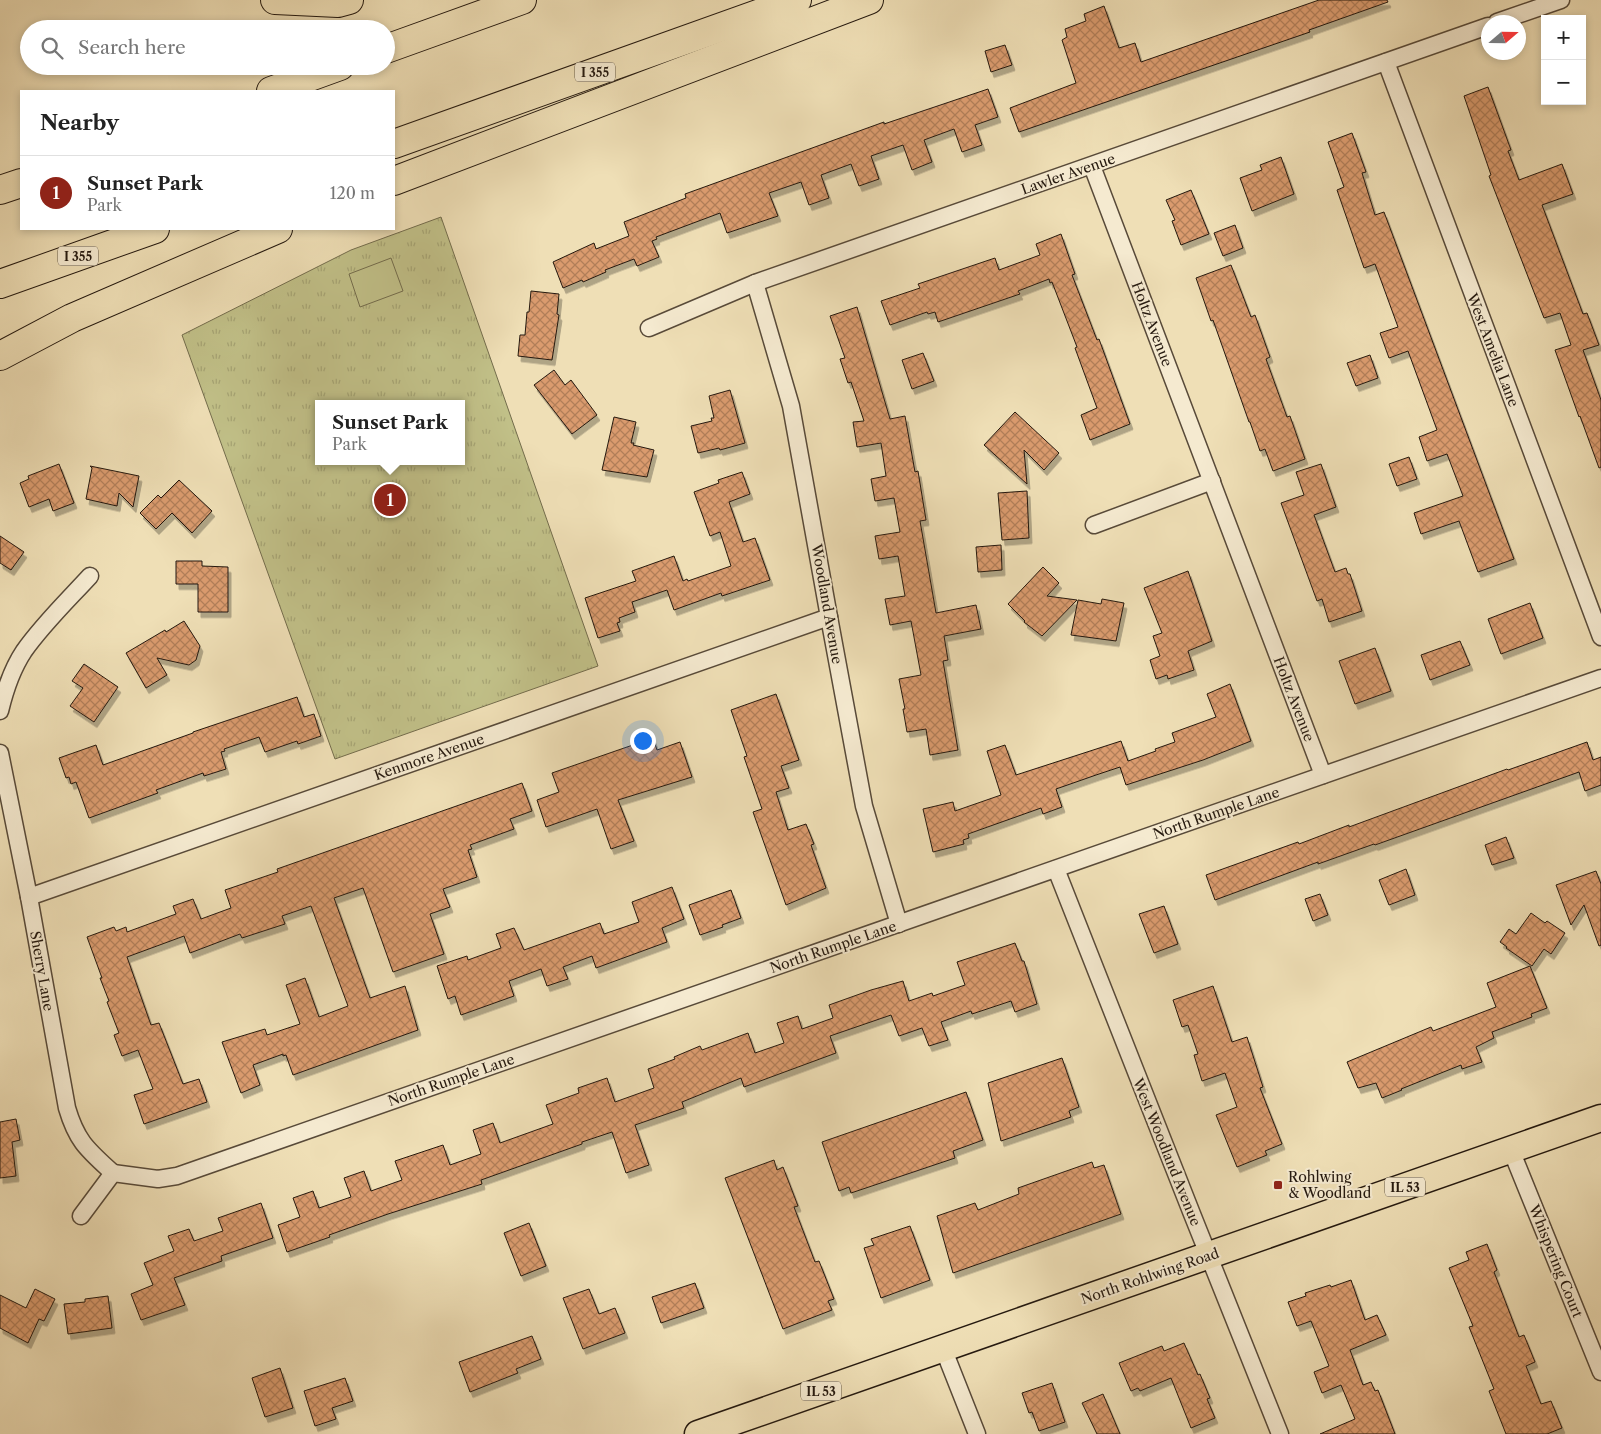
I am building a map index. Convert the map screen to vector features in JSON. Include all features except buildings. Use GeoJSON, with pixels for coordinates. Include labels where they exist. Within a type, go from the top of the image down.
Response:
{"type":"FeatureCollection","features":[{"type":"Feature","properties":{"kind":"highway"},"geometry":{"type":"LineString","coordinates":[[275,0],[338,3],[349,0]]}},
{"type":"Feature","properties":{"kind":"highway"},"geometry":{"type":"LineString","coordinates":[[395,46],[522,0]]}},
{"type":"Feature","properties":{"kind":"highway","name":"I 355"},"geometry":{"type":"LineString","coordinates":[[395,144],[797,0]]}},
{"type":"Feature","properties":{"kind":"highway"},"geometry":{"type":"LineString","coordinates":[[395,182],[869,0]]}},
{"type":"Feature","properties":{"kind":"highway"},"geometry":{"type":"LineString","coordinates":[[274,90],[315,75]]}},
{"type":"Feature","properties":{"kind":"highway"},"geometry":{"type":"LineString","coordinates":[[0,190],[20,183]]}},
{"type":"Feature","properties":{"kind":"highway","name":"I 355"},"geometry":{"type":"LineString","coordinates":[[0,284],[153,230]]}},
{"type":"Feature","properties":{"kind":"highway"},"geometry":{"type":"LineString","coordinates":[[0,356],[72,318],[276,230]]}},
{"type":"Feature","properties":{"kind":"main road","name":"North Rohlwing Road"},"geometry":{"type":"LineString","coordinates":[[698,1434],[1601,1118]]}},
{"type":"Feature","properties":{"kind":"street"},"geometry":{"type":"LineString","coordinates":[[1517,15],[1561,0]]}},
{"type":"Feature","properties":{"kind":"street","name":"Lawler Avenue"},"geometry":{"type":"LineString","coordinates":[[650,328],[755,284],[1481,28]]}},
{"type":"Feature","properties":{"kind":"street","name":"West Amelia Lane"},"geometry":{"type":"LineString","coordinates":[[1386,62],[1601,637]]}},
{"type":"Feature","properties":{"kind":"street","name":"Holtz Avenue"},"geometry":{"type":"LineString","coordinates":[[1092,166],[1323,776]]}},
{"type":"Feature","properties":{"kind":"street","name":"Woodland Avenue"},"geometry":{"type":"LineString","coordinates":[[755,284],[791,406],[864,806],[899,924]]}},
{"type":"Feature","properties":{"kind":"street"},"geometry":{"type":"LineString","coordinates":[[1094,525],[1212,481]]}},
{"type":"Feature","properties":{"kind":"street"},"geometry":{"type":"LineString","coordinates":[[0,711],[14,669],[24,652],[40,631],[90,576]]}},
{"type":"Feature","properties":{"kind":"street","name":"Kenmore Avenue"},"geometry":{"type":"LineString","coordinates":[[29,897],[829,617]]}},
{"type":"Feature","properties":{"kind":"street","name":"North Rumple Lane"},"geometry":{"type":"LineString","coordinates":[[113,1173],[158,1179],[177,1176],[1601,678]]}},
{"type":"Feature","properties":{"kind":"street","name":"Sherry Lane"},"geometry":{"type":"LineString","coordinates":[[0,753],[29,897],[69,1117],[78,1138],[88,1151],[113,1173]]}},
{"type":"Feature","properties":{"kind":"street","name":"West Woodland Avenue"},"geometry":{"type":"LineString","coordinates":[[1056,869],[1280,1434]]}},
{"type":"Feature","properties":{"kind":"street","name":"Whispering Court"},"geometry":{"type":"LineString","coordinates":[[1511,1150],[1601,1372]]}},
{"type":"Feature","properties":{"kind":"street"},"geometry":{"type":"LineString","coordinates":[[81,1216],[113,1173]]}},
{"type":"Feature","properties":{"kind":"street"},"geometry":{"type":"LineString","coordinates":[[943,1348],[977,1434]]}},
{"type":"Feature","properties":{"kind":"green space"},"geometry":{"type":"Polygon","coordinates":[[[441,217],[598,666],[335,759],[182,335],[351,250],[441,217]]]}},
{"type":"Feature","properties":{"kind":"green space"},"geometry":{"type":"Polygon","coordinates":[[[391,258],[403,291],[360,307],[349,274],[391,258]]]}},
{"type":"Feature","properties":{"kind":"place","name":"Sunset Park"},"geometry":{"type":"Point","coordinates":[390,500]}},
{"type":"Feature","properties":{"kind":"place","name":"Rohlwing & Woodland"},"geometry":{"type":"Point","coordinates":[1278,1185]}}]}
